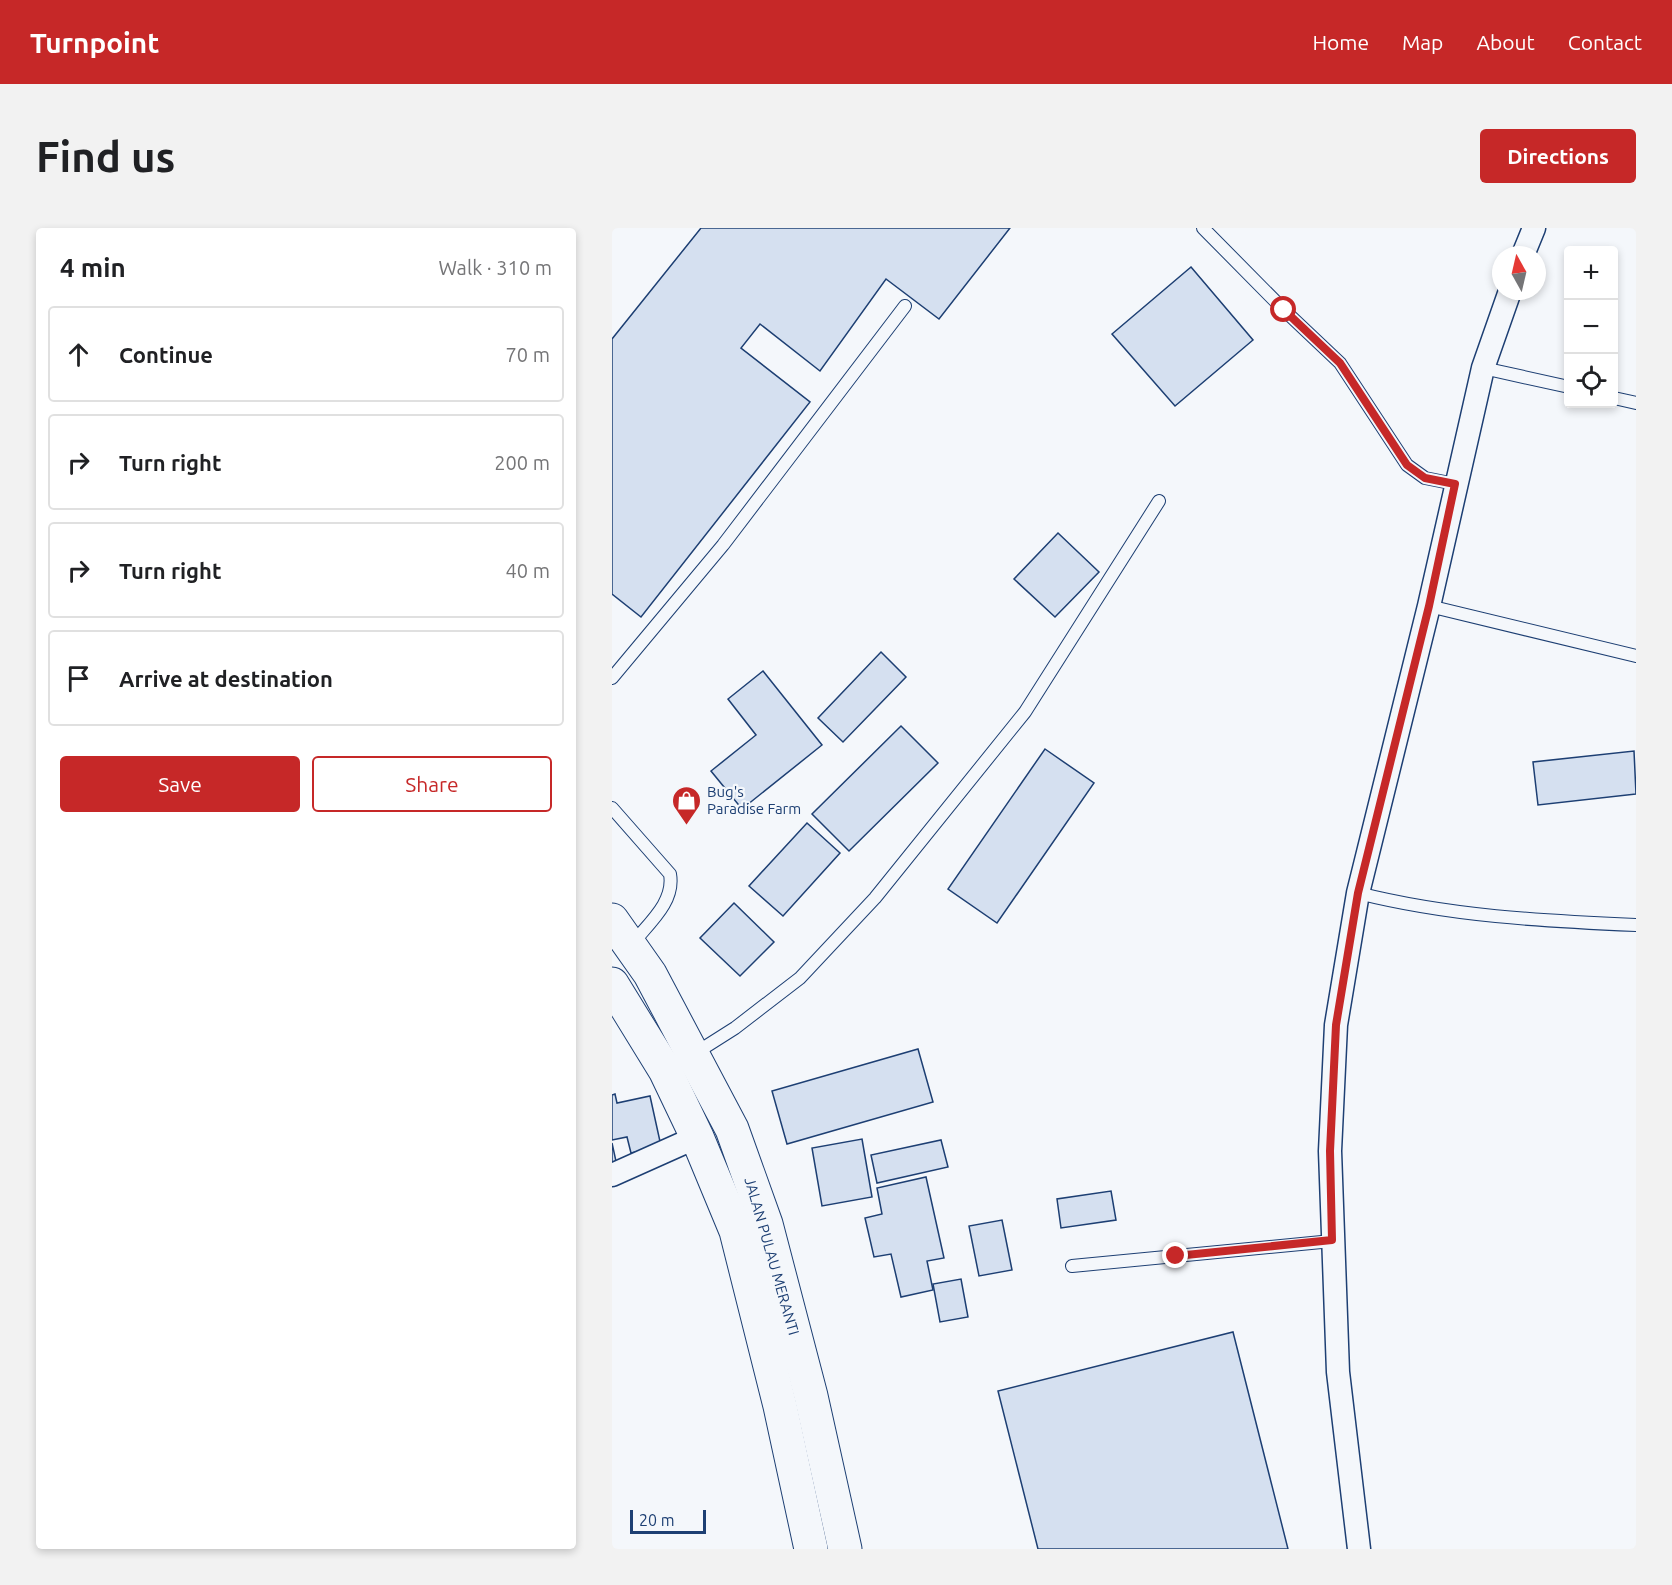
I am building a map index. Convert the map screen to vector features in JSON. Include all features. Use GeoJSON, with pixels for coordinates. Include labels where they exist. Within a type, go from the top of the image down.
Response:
{"type":"FeatureCollection","features":[{"type":"Feature","properties":{"kind":"main road","name":"JALAN PULAU MERANTI"},"geometry":{"type":"LineString","coordinates":[[621,933],[650,974],[732,1129],[766,1224],[811,1396],[845,1549]]}},
{"type":"Feature","properties":{"kind":"main road","name":"JALAN PULAU MERANTI"},"geometry":{"type":"LineString","coordinates":[[612,984],[664,1070],[697,1137],[736,1231],[780,1406],[811,1549]]}},
{"type":"Feature","properties":{"kind":"street"},"geometry":{"type":"LineString","coordinates":[[1527,246],[1534,228]]}},
{"type":"Feature","properties":{"kind":"street"},"geometry":{"type":"LineString","coordinates":[[1359,1549],[1338,1372],[1332,1240],[1330,1151],[1336,1025],[1358,893],[1429,606],[1483,368],[1507,300]]}},
{"type":"Feature","properties":{"kind":"street"},"geometry":{"type":"LineString","coordinates":[[612,1175],[697,1137]]}},
{"type":"Feature","properties":{"kind":"lane"},"geometry":{"type":"LineString","coordinates":[[1203,228],[1340,363],[1407,465],[1425,478],[1455,484]]}},
{"type":"Feature","properties":{"kind":"lane"},"geometry":{"type":"LineString","coordinates":[[612,678],[723,545],[905,306]]}},
{"type":"Feature","properties":{"kind":"lane"},"geometry":{"type":"LineString","coordinates":[[1483,368],[1564,386]]}},
{"type":"Feature","properties":{"kind":"lane"},"geometry":{"type":"LineString","coordinates":[[1618,399],[1636,403]]}},
{"type":"Feature","properties":{"kind":"lane"},"geometry":{"type":"LineString","coordinates":[[694,1054],[735,1028],[800,978],[875,898],[1025,711],[1158,501]]}},
{"type":"Feature","properties":{"kind":"lane"},"geometry":{"type":"LineString","coordinates":[[1429,606],[1636,656]]}},
{"type":"Feature","properties":{"kind":"lane"},"geometry":{"type":"LineString","coordinates":[[612,808],[670,874],[672,885],[670,896],[621,933]]}},
{"type":"Feature","properties":{"kind":"lane"},"geometry":{"type":"LineString","coordinates":[[1358,893],[1403,905],[1459,913],[1636,925]]}},
{"type":"Feature","properties":{"kind":"lane"},"geometry":{"type":"LineString","coordinates":[[1072,1266],[1332,1240]]}},
{"type":"Feature","properties":{"kind":"building"},"geometry":{"type":"Polygon","coordinates":[[[701,228],[1010,228],[939,319],[886,279],[820,371],[760,324],[741,348],[810,402],[641,617],[612,594],[612,339],[701,228]]]}},
{"type":"Feature","properties":{"kind":"building"},"geometry":{"type":"Polygon","coordinates":[[[1191,267],[1253,340],[1175,406],[1112,334],[1191,267]]]}},
{"type":"Feature","properties":{"kind":"building"},"geometry":{"type":"Polygon","coordinates":[[[1058,533],[1099,572],[1055,617],[1014,579],[1058,533]]]}},
{"type":"Feature","properties":{"kind":"building"},"geometry":{"type":"Polygon","coordinates":[[[881,652],[906,677],[843,742],[818,718],[881,652]]]}},
{"type":"Feature","properties":{"kind":"building"},"geometry":{"type":"Polygon","coordinates":[[[763,671],[822,745],[742,809],[711,771],[756,735],[728,699],[763,671]]]}},
{"type":"Feature","properties":{"kind":"building"},"geometry":{"type":"Polygon","coordinates":[[[901,726],[938,763],[849,851],[812,814],[901,726]]]}},
{"type":"Feature","properties":{"kind":"building"},"geometry":{"type":"Polygon","coordinates":[[[1045,749],[1094,783],[997,923],[948,889],[1045,749]]]}},
{"type":"Feature","properties":{"kind":"building"},"geometry":{"type":"Polygon","coordinates":[[[1634,751],[1636,794],[1538,805],[1533,762],[1634,751]]]}},
{"type":"Feature","properties":{"kind":"building"},"geometry":{"type":"Polygon","coordinates":[[[807,823],[840,853],[783,916],[749,886],[807,823]]]}},
{"type":"Feature","properties":{"kind":"building"},"geometry":{"type":"Polygon","coordinates":[[[734,903],[774,942],[740,976],[700,938],[734,903]]]}},
{"type":"Feature","properties":{"kind":"building"},"geometry":{"type":"Polygon","coordinates":[[[918,1049],[933,1102],[787,1144],[772,1091],[918,1049]]]}},
{"type":"Feature","properties":{"kind":"building"},"geometry":{"type":"Polygon","coordinates":[[[615,1094],[617,1103],[650,1096],[661,1146],[631,1153],[627,1137],[612,1140],[612,1095],[615,1094]]]}},
{"type":"Feature","properties":{"kind":"building"},"geometry":{"type":"Polygon","coordinates":[[[862,1139],[872,1197],[822,1206],[812,1148],[862,1139]]]}},
{"type":"Feature","properties":{"kind":"building"},"geometry":{"type":"Polygon","coordinates":[[[941,1140],[948,1167],[877,1183],[871,1155],[941,1140]]]}},
{"type":"Feature","properties":{"kind":"building"},"geometry":{"type":"Polygon","coordinates":[[[612,1143],[617,1166],[612,1167],[612,1143]]]}},
{"type":"Feature","properties":{"kind":"building"},"geometry":{"type":"Polygon","coordinates":[[[926,1177],[944,1258],[927,1261],[933,1290],[901,1297],[891,1254],[874,1257],[865,1218],[882,1214],[877,1188],[926,1177]]]}},
{"type":"Feature","properties":{"kind":"building"},"geometry":{"type":"Polygon","coordinates":[[[1111,1191],[1116,1220],[1061,1228],[1057,1199],[1111,1191]]]}},
{"type":"Feature","properties":{"kind":"building"},"geometry":{"type":"Polygon","coordinates":[[[1002,1220],[1012,1270],[979,1276],[969,1226],[1002,1220]]]}},
{"type":"Feature","properties":{"kind":"building"},"geometry":{"type":"Polygon","coordinates":[[[961,1279],[968,1317],[940,1322],[933,1284],[961,1279]]]}},
{"type":"Feature","properties":{"kind":"building"},"geometry":{"type":"Polygon","coordinates":[[[1233,1332],[1288,1549],[1038,1549],[998,1391],[1233,1332]]]}},
{"type":"Feature","properties":{"kind":"place","name":"Bug's Paradise Farm"},"geometry":{"type":"Point","coordinates":[686,826]}},
{"type":"Feature","properties":{"kind":"route"},"geometry":{"type":"LineString","coordinates":[[1176,1256],[1332,1240],[1330,1151],[1336,1025],[1358,893],[1429,606],[1455,484],[1425,478],[1407,465],[1340,363],[1284,310]]}}]}
